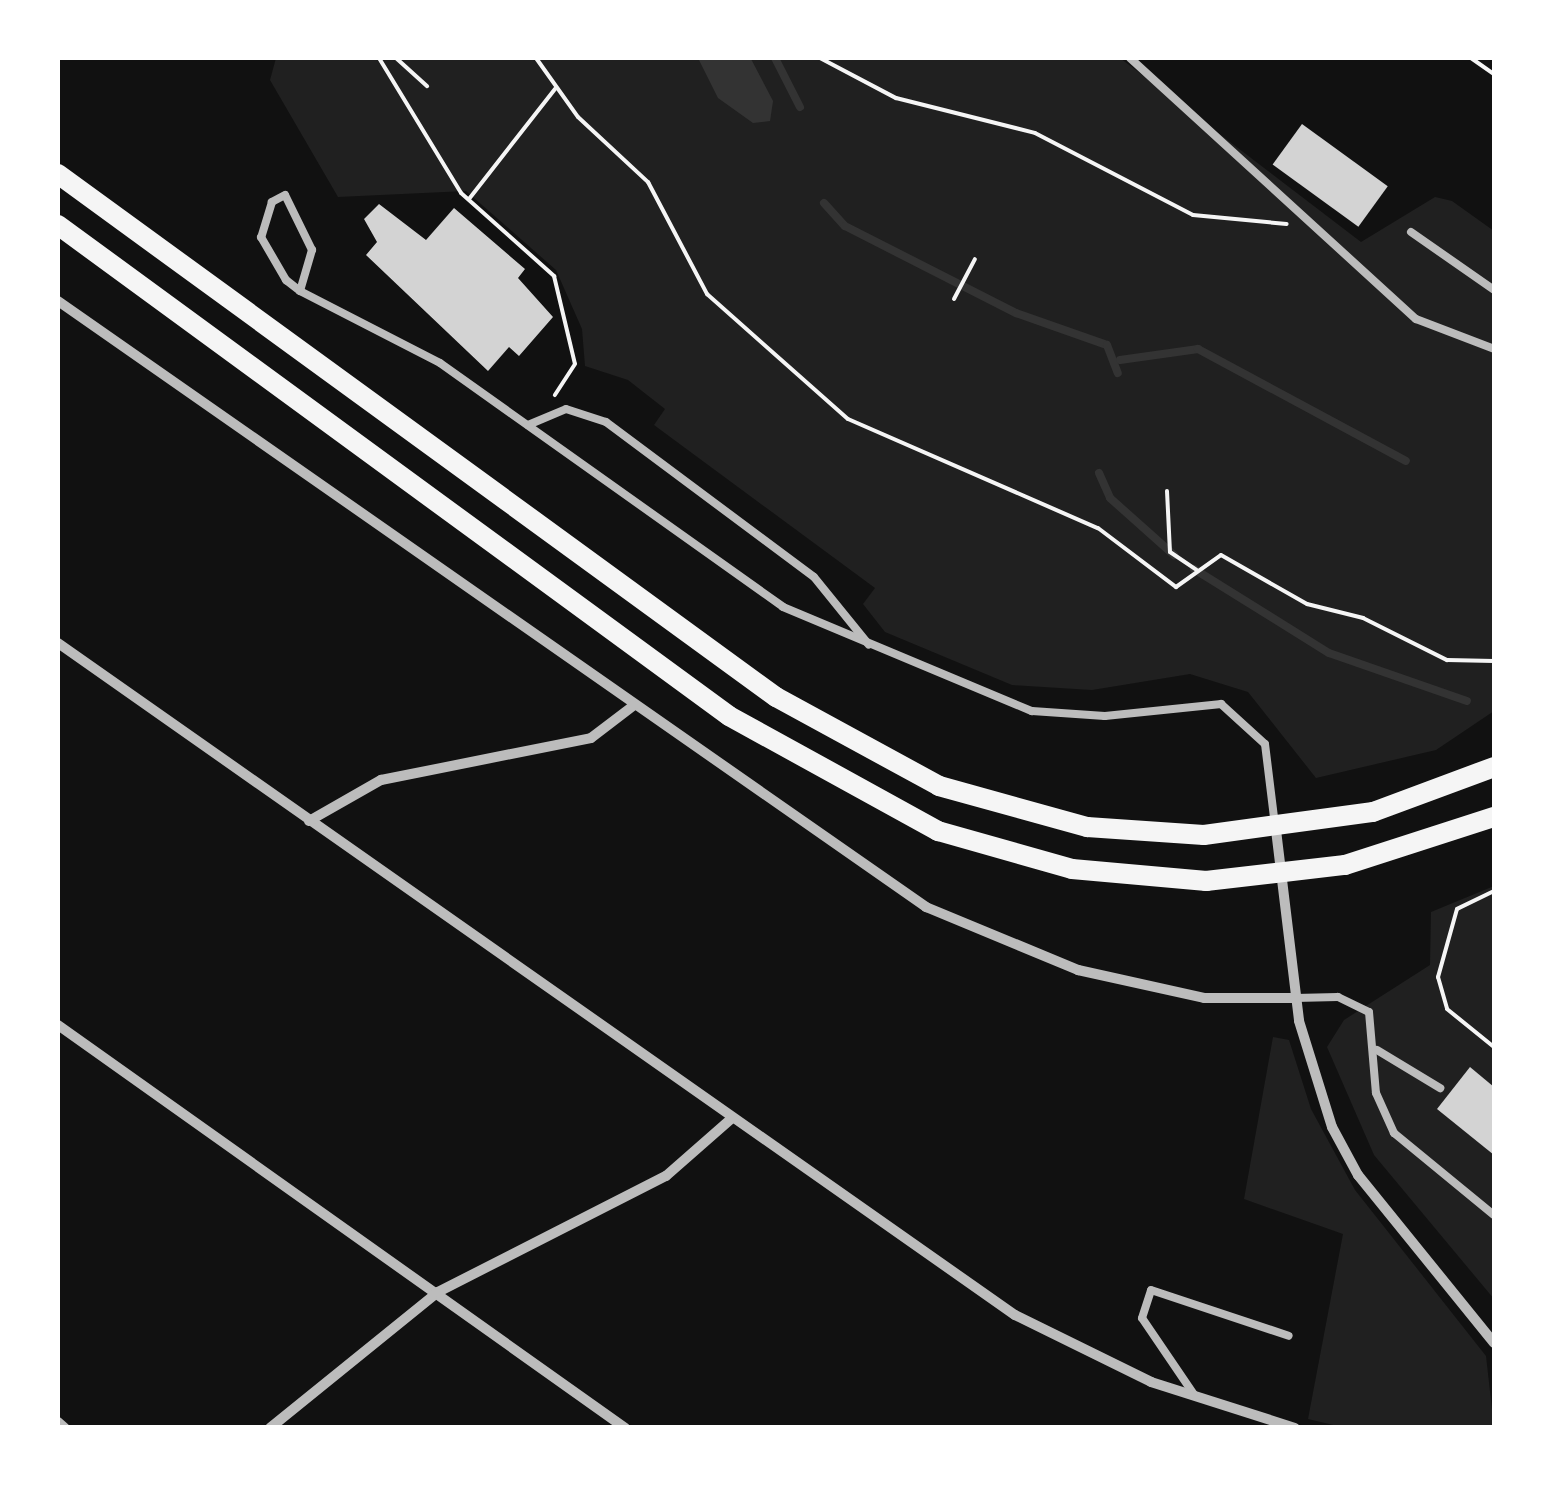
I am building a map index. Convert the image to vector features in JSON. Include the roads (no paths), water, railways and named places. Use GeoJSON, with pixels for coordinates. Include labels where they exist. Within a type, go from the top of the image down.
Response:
{"type":"FeatureCollection","features":[{"type":"Feature","properties":{"kind":"main road"},"geometry":{"type":"LineString","coordinates":[[58,174],[836,736],[939,786],[1050,820],[1160,835],[1276,830],[1373,812],[1494,767]]}},
{"type":"Feature","properties":{"kind":"main road"},"geometry":{"type":"LineString","coordinates":[[58,225],[715,707],[860,795],[951,836],[1057,866],[1206,880],[1281,875],[1381,856],[1494,817]]}},
{"type":"Feature","properties":{"kind":"street"},"geometry":{"type":"LineString","coordinates":[[58,301],[862,867],[1000,942],[1204,998],[1295,998]]}},
{"type":"Feature","properties":{"kind":"street"},"geometry":{"type":"LineString","coordinates":[[58,643],[1015,1315],[1197,1400],[1295,1428]]}},
{"type":"Feature","properties":{"kind":"street"},"geometry":{"type":"LineString","coordinates":[[310,820],[381,780],[591,738],[633,706]]}},
{"type":"Feature","properties":{"kind":"street"},"geometry":{"type":"LineString","coordinates":[[1276,830],[1295,998],[1312,1073],[1358,1175],[1494,1342]]}},
{"type":"Feature","properties":{"kind":"street"},"geometry":{"type":"LineString","coordinates":[[58,1025],[625,1428]]}},
{"type":"Feature","properties":{"kind":"street"},"geometry":{"type":"LineString","coordinates":[[270,1428],[438,1292],[666,1176],[732,1118]]}},
{"type":"Feature","properties":{"kind":"street"},"geometry":{"type":"LineString","coordinates":[[58,1422],[65,1428]]}},
{"type":"Feature","properties":{"kind":"lane"},"geometry":{"type":"LineString","coordinates":[[1130,58],[1416,320],[1494,350]]}},
{"type":"Feature","properties":{"kind":"lane"},"geometry":{"type":"LineString","coordinates":[[300,291],[314,261],[285,195],[272,202],[261,237],[300,291],[426,355],[783,607],[869,645],[1063,718],[1221,704],[1265,744],[1276,830]]}},
{"type":"Feature","properties":{"kind":"lane"},"geometry":{"type":"LineString","coordinates":[[1411,232],[1494,290]]}},
{"type":"Feature","properties":{"kind":"lane"},"geometry":{"type":"LineString","coordinates":[[528,425],[551,413],[580,410],[620,433],[814,578],[869,645]]}},
{"type":"Feature","properties":{"kind":"lane"},"geometry":{"type":"LineString","coordinates":[[1295,998],[1353,1001],[1369,1012],[1377,1050],[1376,1094],[1394,1133],[1494,1214]]}},
{"type":"Feature","properties":{"kind":"lane"},"geometry":{"type":"LineString","coordinates":[[1377,1050],[1440,1088]]}},
{"type":"Feature","properties":{"kind":"lane"},"geometry":{"type":"LineString","coordinates":[[1197,1400],[1142,1318],[1142,1296],[1162,1291],[1288,1336]]}},
{"type":"Feature","properties":{"kind":"waterway"},"geometry":{"type":"LineString","coordinates":[[775,58],[800,107]]}},
{"type":"Feature","properties":{"kind":"waterway"},"geometry":{"type":"LineString","coordinates":[[824,203],[845,226],[1016,313],[1107,345],[1118,373]]}},
{"type":"Feature","properties":{"kind":"waterway"},"geometry":{"type":"LineString","coordinates":[[1120,360],[1198,349],[1406,461]]}},
{"type":"Feature","properties":{"kind":"waterway"},"geometry":{"type":"LineString","coordinates":[[1099,473],[1110,498],[1174,555]]}},
{"type":"Feature","properties":{"kind":"waterway"},"geometry":{"type":"LineString","coordinates":[[1194,569],[1329,653],[1467,701]]}}]}
